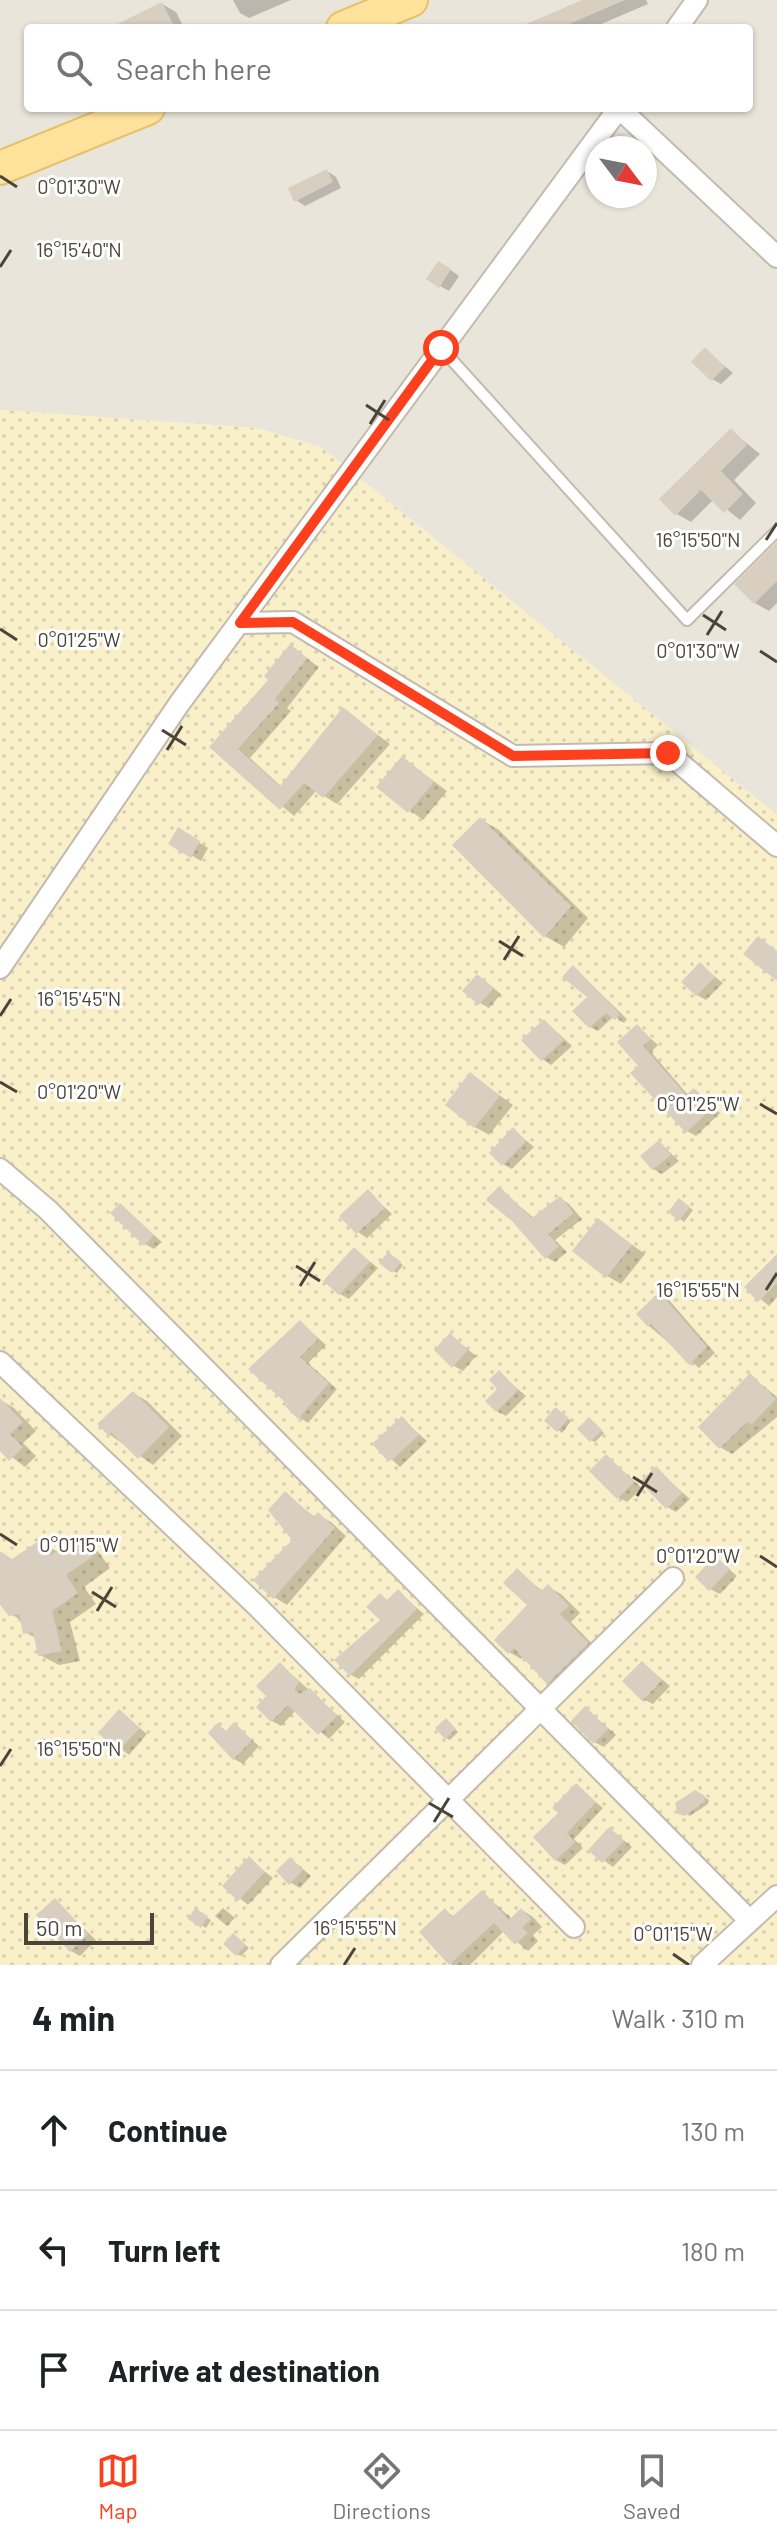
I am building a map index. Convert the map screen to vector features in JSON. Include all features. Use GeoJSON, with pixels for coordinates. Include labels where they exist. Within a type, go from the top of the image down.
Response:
{"type":"FeatureCollection","features":[{"type":"Feature","properties":{"kind":"main road"},"geometry":{"type":"LineString","coordinates":[[353,24],[411,0]]}},
{"type":"Feature","properties":{"kind":"main road"},"geometry":{"type":"LineString","coordinates":[[0,168],[138,112]]}},
{"type":"Feature","properties":{"kind":"street"},"geometry":{"type":"LineString","coordinates":[[680,24],[697,0]]}},
{"type":"Feature","properties":{"kind":"street"},"geometry":{"type":"LineString","coordinates":[[0,968],[179,704],[616,112]]}},
{"type":"Feature","properties":{"kind":"street"},"geometry":{"type":"LineString","coordinates":[[623,112],[777,257]]}},
{"type":"Feature","properties":{"kind":"street"},"geometry":{"type":"LineString","coordinates":[[240,623],[293,622],[513,756],[668,753],[777,846]]}},
{"type":"Feature","properties":{"kind":"street"},"geometry":{"type":"LineString","coordinates":[[0,1169],[48,1210],[750,1921]]}},
{"type":"Feature","properties":{"kind":"street"},"geometry":{"type":"LineString","coordinates":[[0,1362],[258,1607],[574,1927]]}},
{"type":"Feature","properties":{"kind":"street"},"geometry":{"type":"LineString","coordinates":[[281,1965],[673,1578]]}},
{"type":"Feature","properties":{"kind":"street"},"geometry":{"type":"LineString","coordinates":[[702,1965],[777,1896]]}},
{"type":"Feature","properties":{"kind":"lane"},"geometry":{"type":"LineString","coordinates":[[441,348],[687,620],[777,531]]}},
{"type":"Feature","properties":{"kind":"shaded area"},"geometry":{"type":"Polygon","coordinates":[[[0,0],[777,0],[777,815],[321,447],[257,428],[0,410],[0,0]]]}},
{"type":"Feature","properties":{"kind":"sand"},"geometry":{"type":"Polygon","coordinates":[[[0,410],[257,428],[321,447],[777,815],[777,1965],[0,1965],[0,410]]]}},
{"type":"Feature","properties":{"kind":"building"},"geometry":{"type":"Polygon","coordinates":[[[582,0],[625,0],[569,24],[526,24],[582,0]]]}},
{"type":"Feature","properties":{"kind":"building"},"geometry":{"type":"Polygon","coordinates":[[[162,2],[173,24],[117,24],[162,2]]]}},
{"type":"Feature","properties":{"kind":"building"},"geometry":{"type":"Polygon","coordinates":[[[327,169],[333,182],[294,202],[288,188],[327,169]]]}},
{"type":"Feature","properties":{"kind":"building"},"geometry":{"type":"Polygon","coordinates":[[[438,261],[451,269],[439,288],[426,279],[438,261]]]}},
{"type":"Feature","properties":{"kind":"building"},"geometry":{"type":"Polygon","coordinates":[[[705,347],[725,367],[711,381],[691,362],[705,347]]]}},
{"type":"Feature","properties":{"kind":"building"},"geometry":{"type":"Polygon","coordinates":[[[731,428],[747,445],[721,471],[743,494],[724,513],[701,490],[675,516],[659,499],[731,428]]]}},
{"type":"Feature","properties":{"kind":"building"},"geometry":{"type":"Polygon","coordinates":[[[777,542],[777,581],[754,604],[734,584],[777,542]]]}},
{"type":"Feature","properties":{"kind":"building"},"geometry":{"type":"Polygon","coordinates":[[[290,644],[307,658],[275,699],[279,703],[238,749],[280,786],[343,707],[378,735],[323,798],[304,783],[280,810],[209,747],[268,680],[264,676],[290,644]]]}},
{"type":"Feature","properties":{"kind":"building"},"geometry":{"type":"Polygon","coordinates":[[[402,756],[434,782],[408,813],[376,787],[402,756]]]}},
{"type":"Feature","properties":{"kind":"building"},"geometry":{"type":"Polygon","coordinates":[[[480,817],[571,906],[544,938],[452,845],[480,817]]]}},
{"type":"Feature","properties":{"kind":"building"},"geometry":{"type":"Polygon","coordinates":[[[178,827],[200,841],[191,858],[168,844],[178,827]]]}},
{"type":"Feature","properties":{"kind":"building"},"geometry":{"type":"Polygon","coordinates":[[[758,936],[777,951],[777,981],[743,954],[758,936]]]}},
{"type":"Feature","properties":{"kind":"building"},"geometry":{"type":"Polygon","coordinates":[[[700,962],[715,977],[696,996],[681,982],[700,962]]]}},
{"type":"Feature","properties":{"kind":"building"},"geometry":{"type":"Polygon","coordinates":[[[573,965],[620,1014],[615,1020],[606,1013],[589,1028],[572,1011],[587,997],[562,977],[573,965]]]}},
{"type":"Feature","properties":{"kind":"building"},"geometry":{"type":"Polygon","coordinates":[[[477,974],[494,988],[479,1005],[462,991],[477,974]]]}},
{"type":"Feature","properties":{"kind":"building"},"geometry":{"type":"Polygon","coordinates":[[[544,1019],[564,1040],[541,1061],[521,1040],[544,1019]]]}},
{"type":"Feature","properties":{"kind":"building"},"geometry":{"type":"Polygon","coordinates":[[[637,1024],[651,1039],[643,1046],[686,1095],[694,1088],[713,1107],[686,1133],[630,1073],[638,1066],[617,1042],[637,1024]]]}},
{"type":"Feature","properties":{"kind":"building"},"geometry":{"type":"Polygon","coordinates":[[[470,1072],[500,1096],[474,1128],[445,1105],[470,1072]]]}},
{"type":"Feature","properties":{"kind":"building"},"geometry":{"type":"Polygon","coordinates":[[[513,1127],[526,1141],[502,1166],[489,1153],[513,1127]]]}},
{"type":"Feature","properties":{"kind":"building"},"geometry":{"type":"Polygon","coordinates":[[[659,1140],[671,1155],[652,1170],[640,1156],[659,1140]]]}},
{"type":"Feature","properties":{"kind":"building"},"geometry":{"type":"Polygon","coordinates":[[[499,1186],[532,1218],[560,1196],[574,1213],[548,1234],[559,1246],[545,1259],[512,1221],[486,1200],[499,1186]]]}},
{"type":"Feature","properties":{"kind":"building"},"geometry":{"type":"Polygon","coordinates":[[[368,1189],[385,1208],[356,1234],[339,1216],[368,1189]]]}},
{"type":"Feature","properties":{"kind":"building"},"geometry":{"type":"Polygon","coordinates":[[[679,1198],[690,1207],[679,1221],[668,1212],[679,1198]]]}},
{"type":"Feature","properties":{"kind":"building"},"geometry":{"type":"Polygon","coordinates":[[[120,1203],[154,1235],[144,1246],[110,1213],[120,1203]]]}},
{"type":"Feature","properties":{"kind":"building"},"geometry":{"type":"Polygon","coordinates":[[[598,1218],[632,1245],[606,1278],[572,1251],[598,1218]]]}},
{"type":"Feature","properties":{"kind":"building"},"geometry":{"type":"Polygon","coordinates":[[[354,1247],[370,1262],[339,1295],[323,1281],[354,1247]]]}},
{"type":"Feature","properties":{"kind":"building"},"geometry":{"type":"Polygon","coordinates":[[[388,1252],[401,1262],[392,1273],[379,1263],[388,1252]]]}},
{"type":"Feature","properties":{"kind":"building"},"geometry":{"type":"Polygon","coordinates":[[[777,1254],[777,1283],[758,1302],[744,1287],[777,1254]]]}},
{"type":"Feature","properties":{"kind":"building"},"geometry":{"type":"Polygon","coordinates":[[[659,1292],[707,1347],[689,1365],[651,1324],[648,1327],[636,1314],[659,1292]]]}},
{"type":"Feature","properties":{"kind":"building"},"geometry":{"type":"Polygon","coordinates":[[[300,1320],[318,1339],[300,1357],[329,1383],[298,1419],[285,1406],[287,1404],[248,1369],[300,1320]]]}},
{"type":"Feature","properties":{"kind":"building"},"geometry":{"type":"Polygon","coordinates":[[[450,1333],[468,1350],[452,1368],[434,1350],[450,1333]]]}},
{"type":"Feature","properties":{"kind":"building"},"geometry":{"type":"Polygon","coordinates":[[[499,1370],[518,1390],[496,1412],[485,1401],[497,1389],[489,1380],[499,1370]]]}},
{"type":"Feature","properties":{"kind":"building"},"geometry":{"type":"Polygon","coordinates":[[[750,1373],[776,1399],[751,1425],[747,1422],[719,1449],[698,1427],[750,1373]]]}},
{"type":"Feature","properties":{"kind":"building"},"geometry":{"type":"Polygon","coordinates":[[[133,1391],[169,1427],[138,1459],[111,1432],[108,1435],[97,1424],[133,1391]]]}},
{"type":"Feature","properties":{"kind":"building"},"geometry":{"type":"Polygon","coordinates":[[[0,1398],[23,1422],[10,1434],[23,1447],[9,1461],[0,1451],[0,1398]]]}},
{"type":"Feature","properties":{"kind":"building"},"geometry":{"type":"Polygon","coordinates":[[[555,1407],[569,1418],[557,1432],[544,1421],[555,1407]]]}},
{"type":"Feature","properties":{"kind":"building"},"geometry":{"type":"Polygon","coordinates":[[[402,1416],[419,1435],[392,1460],[387,1460],[372,1444],[402,1416]]]}},
{"type":"Feature","properties":{"kind":"building"},"geometry":{"type":"Polygon","coordinates":[[[589,1417],[602,1430],[590,1442],[577,1429],[589,1417]]]}},
{"type":"Feature","properties":{"kind":"building"},"geometry":{"type":"Polygon","coordinates":[[[606,1454],[634,1482],[617,1499],[589,1471],[606,1454]]]}},
{"type":"Feature","properties":{"kind":"building"},"geometry":{"type":"Polygon","coordinates":[[[656,1466],[682,1493],[666,1509],[640,1482],[656,1466]]]}},
{"type":"Feature","properties":{"kind":"building"},"geometry":{"type":"Polygon","coordinates":[[[285,1491],[313,1517],[318,1512],[335,1528],[273,1599],[253,1580],[292,1540],[268,1510],[285,1491]]]}},
{"type":"Feature","properties":{"kind":"building"},"geometry":{"type":"Polygon","coordinates":[[[78,1537],[92,1557],[66,1575],[78,1593],[52,1611],[62,1651],[38,1656],[33,1632],[23,1634],[19,1614],[9,1616],[0,1605],[0,1551],[12,1559],[40,1540],[51,1555],[78,1537]]]}},
{"type":"Feature","properties":{"kind":"building"},"geometry":{"type":"Polygon","coordinates":[[[715,1556],[730,1569],[709,1591],[695,1577],[715,1556]]]}},
{"type":"Feature","properties":{"kind":"building"},"geometry":{"type":"Polygon","coordinates":[[[517,1568],[541,1591],[548,1584],[569,1606],[560,1614],[589,1643],[547,1684],[514,1648],[508,1654],[494,1640],[527,1605],[503,1583],[517,1568]]]}},
{"type":"Feature","properties":{"kind":"building"},"geometry":{"type":"Polygon","coordinates":[[[398,1589],[417,1609],[350,1676],[334,1660],[380,1620],[366,1607],[380,1593],[387,1600],[398,1589]]]}},
{"type":"Feature","properties":{"kind":"building"},"geometry":{"type":"Polygon","coordinates":[[[642,1661],[662,1680],[642,1701],[622,1681],[642,1661]]]}},
{"type":"Feature","properties":{"kind":"building"},"geometry":{"type":"Polygon","coordinates":[[[280,1662],[299,1682],[294,1690],[299,1694],[310,1688],[337,1716],[318,1735],[288,1705],[271,1722],[256,1707],[266,1696],[256,1686],[280,1662]]]}},
{"type":"Feature","properties":{"kind":"building"},"geometry":{"type":"Polygon","coordinates":[[[585,1706],[608,1729],[593,1744],[571,1721],[585,1706]]]}},
{"type":"Feature","properties":{"kind":"building"},"geometry":{"type":"Polygon","coordinates":[[[119,1709],[140,1728],[118,1751],[98,1733],[119,1709]]]}},
{"type":"Feature","properties":{"kind":"building"},"geometry":{"type":"Polygon","coordinates":[[[446,1718],[456,1729],[445,1739],[435,1728],[446,1718]]]}},
{"type":"Feature","properties":{"kind":"building"},"geometry":{"type":"Polygon","coordinates":[[[234,1722],[252,1740],[233,1760],[208,1733],[217,1723],[226,1731],[234,1722]]]}},
{"type":"Feature","properties":{"kind":"building"},"geometry":{"type":"Polygon","coordinates":[[[576,1783],[596,1802],[567,1833],[575,1842],[555,1861],[533,1837],[558,1813],[552,1808],[576,1783]]]}},
{"type":"Feature","properties":{"kind":"building"},"geometry":{"type":"Polygon","coordinates":[[[695,1790],[705,1796],[704,1802],[685,1816],[678,1814],[675,1803],[695,1790]]]}},
{"type":"Feature","properties":{"kind":"building"},"geometry":{"type":"Polygon","coordinates":[[[609,1827],[624,1841],[602,1863],[588,1850],[609,1827]]]}},
{"type":"Feature","properties":{"kind":"building"},"geometry":{"type":"Polygon","coordinates":[[[249,1856],[265,1872],[238,1901],[222,1886],[249,1856]]]}},
{"type":"Feature","properties":{"kind":"building"},"geometry":{"type":"Polygon","coordinates":[[[290,1857],[303,1870],[289,1885],[276,1871],[290,1857]]]}},
{"type":"Feature","properties":{"kind":"building"},"geometry":{"type":"Polygon","coordinates":[[[482,1890],[509,1920],[521,1908],[531,1919],[522,1928],[528,1933],[515,1945],[494,1923],[449,1965],[419,1932],[445,1908],[452,1917],[482,1890]]]}},
{"type":"Feature","properties":{"kind":"building"},"geometry":{"type":"Polygon","coordinates":[[[55,1898],[88,1934],[70,1952],[36,1915],[55,1898]]]}},
{"type":"Feature","properties":{"kind":"building"},"geometry":{"type":"Polygon","coordinates":[[[195,1908],[208,1916],[201,1928],[188,1919],[195,1908]]]}},
{"type":"Feature","properties":{"kind":"building"},"geometry":{"type":"Polygon","coordinates":[[[233,1933],[246,1945],[236,1956],[223,1944],[233,1933]]]}},
{"type":"Feature","properties":{"kind":"route"},"geometry":{"type":"LineString","coordinates":[[441,348],[240,623],[293,622],[513,756],[668,753]]}}]}
